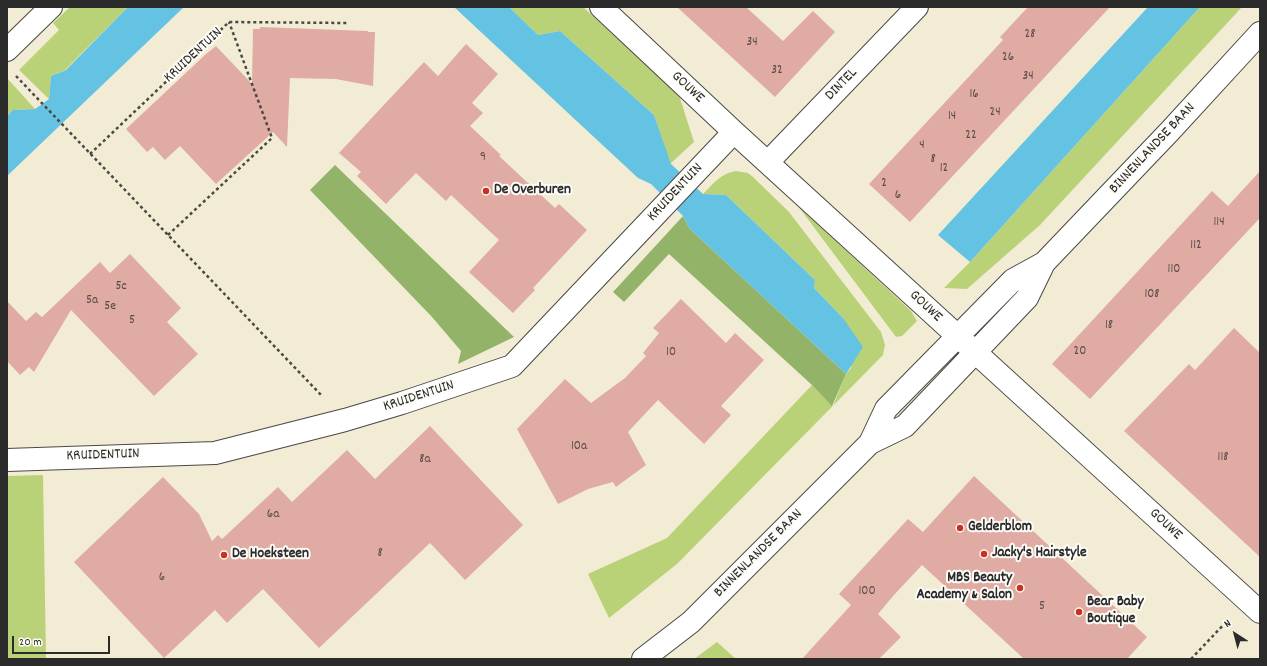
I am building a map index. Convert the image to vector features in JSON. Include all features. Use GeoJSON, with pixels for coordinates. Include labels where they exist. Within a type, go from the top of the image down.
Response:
{"type":"FeatureCollection","features":[{"type":"Feature","properties":{"kind":"street"},"geometry":{"type":"LineString","coordinates":[[7,50],[51,7]]}},
{"type":"Feature","properties":{"kind":"street","name":"GOUWE"},"geometry":{"type":"LineString","coordinates":[[601,7],[734,132],[957,337],[1257,604]]}},
{"type":"Feature","properties":{"kind":"street","name":"DINTEL"},"geometry":{"type":"LineString","coordinates":[[768,162],[917,7]]}},
{"type":"Feature","properties":{"kind":"street","name":"BINNENLANDSE BAAN"},"geometry":{"type":"LineString","coordinates":[[870,443],[886,409],[1013,280],[1044,263],[1170,131],[1260,33]]}},
{"type":"Feature","properties":{"kind":"street","name":"KRUIDENTUIN"},"geometry":{"type":"LineString","coordinates":[[7,460],[215,453],[402,404],[512,366],[734,132]]}},
{"type":"Feature","properties":{"kind":"street","name":"BINNENLANDSE BAAN"},"geometry":{"type":"LineString","coordinates":[[643,659],[692,622],[870,443],[905,426],[1027,298],[1044,263]]}},
{"type":"Feature","properties":{"kind":"path","name":"KRUIDENTUIN"},"geometry":{"type":"LineString","coordinates":[[90,154],[230,22],[347,24]]}},
{"type":"Feature","properties":{"kind":"path"},"geometry":{"type":"LineString","coordinates":[[168,235],[272,138],[230,22]]}},
{"type":"Feature","properties":{"kind":"path"},"geometry":{"type":"LineString","coordinates":[[12,72],[345,420]]}},
{"type":"Feature","properties":{"kind":"path"},"geometry":{"type":"LineString","coordinates":[[1191,659],[1233,614],[1257,604]]}},
{"type":"Feature","properties":{"kind":"green space"},"geometry":{"type":"Polygon","coordinates":[[[70,7],[128,7],[65,70],[51,76],[49,99],[19,70],[59,30],[53,23],[70,7]]]}},
{"type":"Feature","properties":{"kind":"green space"},"geometry":{"type":"Polygon","coordinates":[[[509,7],[583,7],[679,95],[694,142],[670,164],[654,115],[560,31],[538,35],[509,7]]]}},
{"type":"Feature","properties":{"kind":"green space"},"geometry":{"type":"Polygon","coordinates":[[[1200,7],[1242,7],[1040,225],[967,289],[944,288],[970,262],[1200,7]]]}},
{"type":"Feature","properties":{"kind":"green space"},"geometry":{"type":"Polygon","coordinates":[[[7,78],[35,109],[13,110],[7,116],[7,78]]]}},
{"type":"Feature","properties":{"kind":"green space"},"geometry":{"type":"Polygon","coordinates":[[[335,165],[514,337],[458,364],[461,351],[432,317],[310,190],[335,165]]]}},
{"type":"Feature","properties":{"kind":"green space"},"geometry":{"type":"Polygon","coordinates":[[[736,171],[748,173],[789,212],[881,332],[885,345],[883,355],[833,406],[846,374],[851,368],[843,318],[814,288],[815,280],[726,195],[703,194],[726,174],[736,171]]]}},
{"type":"Feature","properties":{"kind":"green space"},"geometry":{"type":"Polygon","coordinates":[[[798,206],[911,311],[917,321],[902,336],[896,337],[798,206]]]}},
{"type":"Feature","properties":{"kind":"green space"},"geometry":{"type":"Polygon","coordinates":[[[683,216],[690,229],[846,374],[832,406],[812,385],[669,254],[624,302],[613,292],[683,216]]]}},
{"type":"Feature","properties":{"kind":"green space"},"geometry":{"type":"Polygon","coordinates":[[[812,385],[833,406],[677,564],[609,618],[588,574],[667,538],[812,385]]]}},
{"type":"Feature","properties":{"kind":"green space"},"geometry":{"type":"Polygon","coordinates":[[[43,475],[46,659],[7,659],[7,476],[43,475]]]}},
{"type":"Feature","properties":{"kind":"green space"},"geometry":{"type":"Polygon","coordinates":[[[717,642],[736,659],[694,659],[717,642]]]}},
{"type":"Feature","properties":{"kind":"water"},"geometry":{"type":"Polygon","coordinates":[[[128,7],[184,7],[7,176],[7,116],[13,110],[35,109],[49,99],[51,76],[66,70],[128,7]]]}},
{"type":"Feature","properties":{"kind":"water"},"geometry":{"type":"Polygon","coordinates":[[[454,7],[509,7],[538,35],[560,31],[654,115],[671,164],[703,194],[726,195],[815,280],[814,288],[843,318],[863,347],[846,374],[690,229],[683,216],[651,184],[638,178],[454,7]]]}},
{"type":"Feature","properties":{"kind":"water"},"geometry":{"type":"Polygon","coordinates":[[[1148,7],[1200,7],[970,262],[938,235],[1148,7]]]}},
{"type":"Feature","properties":{"kind":"building"},"geometry":{"type":"Polygon","coordinates":[[[677,7],[746,7],[783,41],[813,11],[835,32],[775,97],[677,7]]]}},
{"type":"Feature","properties":{"kind":"building"},"geometry":{"type":"Polygon","coordinates":[[[1028,7],[1110,7],[910,222],[869,184],[1003,40],[1000,37],[1028,7]]]}},
{"type":"Feature","properties":{"kind":"building"},"geometry":{"type":"Polygon","coordinates":[[[260,27],[375,32],[373,86],[336,79],[290,78],[287,147],[273,132],[216,184],[180,146],[165,160],[153,147],[147,152],[126,129],[216,46],[252,84],[253,29],[260,29],[260,27]]]}},
{"type":"Feature","properties":{"kind":"building","name":"De Overburen"},"geometry":{"type":"Polygon","coordinates":[[[466,44],[498,74],[472,103],[483,113],[470,126],[501,155],[499,156],[555,208],[559,204],[587,230],[533,288],[535,290],[513,313],[469,272],[499,240],[451,195],[446,201],[416,173],[386,204],[357,176],[361,172],[339,153],[424,62],[438,76],[466,44]]]}},
{"type":"Feature","properties":{"kind":"building"},"geometry":{"type":"Polygon","coordinates":[[[1260,171],[1260,218],[1090,399],[1052,364],[1212,191],[1228,206],[1260,171]]]}},
{"type":"Feature","properties":{"kind":"building"},"geometry":{"type":"Polygon","coordinates":[[[130,254],[181,308],[167,322],[198,354],[154,396],[71,310],[34,372],[29,367],[20,375],[7,361],[7,301],[26,321],[36,312],[42,317],[100,262],[110,273],[130,254]]]}},
{"type":"Feature","properties":{"kind":"building"},"geometry":{"type":"Polygon","coordinates":[[[681,299],[726,343],[735,333],[764,360],[721,406],[731,415],[704,444],[658,400],[628,432],[646,465],[616,487],[613,482],[588,489],[558,504],[517,429],[565,379],[591,403],[625,378],[646,356],[643,353],[659,333],[653,328],[681,299]]]}},
{"type":"Feature","properties":{"kind":"building"},"geometry":{"type":"Polygon","coordinates":[[[1234,328],[1260,353],[1260,557],[1124,431],[1189,364],[1195,370],[1234,328]]]}},
{"type":"Feature","properties":{"kind":"building"},"geometry":{"type":"Polygon","coordinates":[[[430,426],[523,525],[465,580],[430,543],[319,648],[263,589],[227,623],[215,610],[164,658],[74,562],[163,477],[199,514],[212,541],[218,535],[222,539],[278,487],[292,502],[347,450],[375,479],[430,426]]]}},
{"type":"Feature","properties":{"kind":"building"},"geometry":{"type":"Polygon","coordinates":[[[974,476],[1147,637],[1127,659],[1024,659],[922,565],[878,614],[901,637],[879,659],[802,659],[851,605],[839,594],[908,519],[923,532],[974,476]]]}},
{"type":"Feature","properties":{"kind":"place","name":"De Overburen"},"geometry":{"type":"Point","coordinates":[486,191]}},
{"type":"Feature","properties":{"kind":"place","name":"Gelderblom"},"geometry":{"type":"Point","coordinates":[960,528]}},
{"type":"Feature","properties":{"kind":"place","name":"Jacky's Hairstyle"},"geometry":{"type":"Point","coordinates":[984,554]}},
{"type":"Feature","properties":{"kind":"place","name":"De Hoeksteen"},"geometry":{"type":"Point","coordinates":[224,555]}},
{"type":"Feature","properties":{"kind":"place","name":"MBS Beauty Academy & Salon"},"geometry":{"type":"Point","coordinates":[1020,588]}},
{"type":"Feature","properties":{"kind":"place","name":"Bear Baby Boutique"},"geometry":{"type":"Point","coordinates":[1079,612]}}]}
